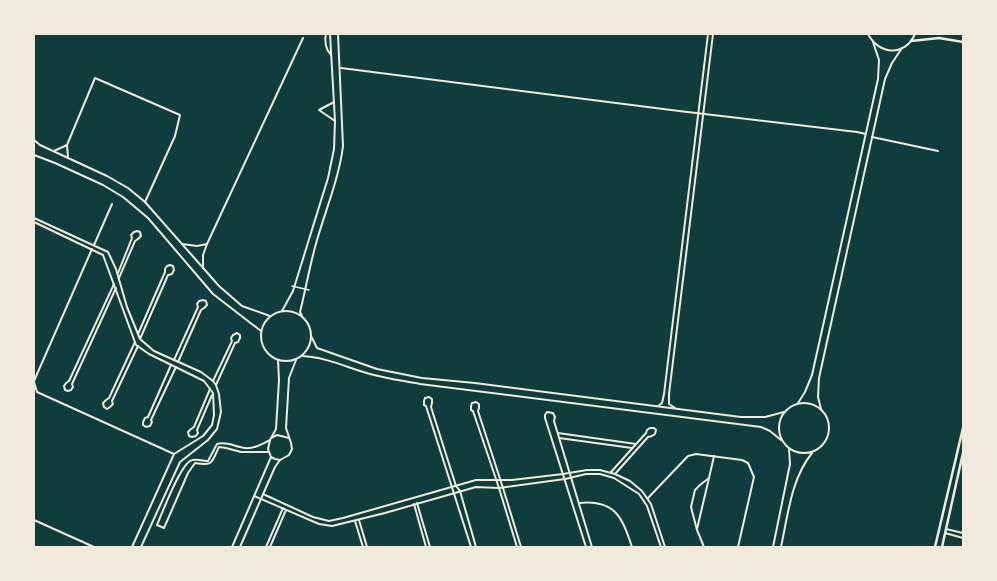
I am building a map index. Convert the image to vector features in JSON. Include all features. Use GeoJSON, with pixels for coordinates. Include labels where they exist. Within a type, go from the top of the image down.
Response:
{"type":"FeatureCollection","features":[{"type":"Feature","properties":{"kind":"street"},"geometry":{"type":"LineString","coordinates":[[326,34],[327,51],[331,55]]}},
{"type":"Feature","properties":{"kind":"street"},"geometry":{"type":"LineString","coordinates":[[282,311],[293,286],[328,178],[334,149],[335,121],[330,34]]}},
{"type":"Feature","properties":{"kind":"street"},"geometry":{"type":"LineString","coordinates":[[302,316],[300,312],[305,289],[317,241],[341,160],[343,146],[341,68],[338,34]]}},
{"type":"Feature","properties":{"kind":"street"},"geometry":{"type":"LineString","coordinates":[[657,406],[662,403],[664,394],[708,34]]}},
{"type":"Feature","properties":{"kind":"street"},"geometry":{"type":"LineString","coordinates":[[676,409],[669,404],[669,394],[713,34]]}},
{"type":"Feature","properties":{"kind":"street"},"geometry":{"type":"LineString","coordinates":[[798,403],[805,392],[812,375],[878,79],[879,60],[873,42],[868,34]]}},
{"type":"Feature","properties":{"kind":"street"},"geometry":{"type":"LineString","coordinates":[[873,42],[879,47],[894,51],[902,48],[911,41],[915,34]]}},
{"type":"Feature","properties":{"kind":"street"},"geometry":{"type":"LineString","coordinates":[[203,269],[203,255],[207,244],[303,38]]}},
{"type":"Feature","properties":{"kind":"street"},"geometry":{"type":"LineString","coordinates":[[911,41],[939,38],[963,42]]}},
{"type":"Feature","properties":{"kind":"street"},"geometry":{"type":"LineString","coordinates":[[781,547],[795,482],[804,463],[826,440],[829,432],[827,420],[821,409],[818,397],[819,378],[885,79],[892,63],[902,48]]}},
{"type":"Feature","properties":{"kind":"street"},"geometry":{"type":"LineString","coordinates":[[341,68],[866,134]]}},
{"type":"Feature","properties":{"kind":"street"},"geometry":{"type":"LineString","coordinates":[[68,158],[67,145],[95,78],[180,115],[175,136],[145,202]]}},
{"type":"Feature","properties":{"kind":"street"},"geometry":{"type":"LineString","coordinates":[[334,102],[319,110],[335,121]]}},
{"type":"Feature","properties":{"kind":"street"},"geometry":{"type":"LineString","coordinates":[[872,136],[938,151]]}},
{"type":"Feature","properties":{"kind":"street"},"geometry":{"type":"LineString","coordinates":[[34,140],[40,145],[121,184],[145,202],[219,286],[242,306],[270,316]]}},
{"type":"Feature","properties":{"kind":"street"},"geometry":{"type":"LineString","coordinates":[[54,151],[67,145]]}},
{"type":"Feature","properties":{"kind":"street"},"geometry":{"type":"LineString","coordinates":[[34,155],[102,185],[123,197],[148,218],[213,294],[261,331]]}},
{"type":"Feature","properties":{"kind":"street"},"geometry":{"type":"LineString","coordinates":[[112,204],[34,382],[38,392],[174,454]]}},
{"type":"Feature","properties":{"kind":"street"},"geometry":{"type":"LineString","coordinates":[[34,218],[108,252],[140,339],[154,351],[201,372],[216,385],[221,412],[217,429],[208,440],[180,462],[141,547]]}},
{"type":"Feature","properties":{"kind":"street"},"geometry":{"type":"LineString","coordinates":[[34,222],[103,255],[135,342],[138,346],[149,354],[204,381],[213,393],[214,415],[212,425],[203,436],[174,454],[132,547]]}},
{"type":"Feature","properties":{"kind":"street"},"geometry":{"type":"LineString","coordinates":[[117,274],[132,235],[134,232],[140,232],[141,236],[135,241],[119,280]]}},
{"type":"Feature","properties":{"kind":"street"},"geometry":{"type":"LineString","coordinates":[[182,244],[197,246],[207,244]]}},
{"type":"Feature","properties":{"kind":"street"},"geometry":{"type":"LineString","coordinates":[[138,334],[167,266],[173,266],[174,270],[172,274],[168,275],[140,339]]}},
{"type":"Feature","properties":{"kind":"street"},"geometry":{"type":"LineString","coordinates":[[114,283],[69,381],[64,386],[65,390],[71,390],[73,387],[72,384],[116,288]]}},
{"type":"Feature","properties":{"kind":"street"},"geometry":{"type":"LineString","coordinates":[[293,286],[309,290]]}},
{"type":"Feature","properties":{"kind":"street"},"geometry":{"type":"LineString","coordinates":[[174,360],[198,307],[197,304],[200,301],[206,301],[207,305],[201,310],[178,362]]}},
{"type":"Feature","properties":{"kind":"street"},"geometry":{"type":"LineString","coordinates":[[311,336],[309,348],[302,356],[296,360],[287,362],[273,358],[264,349],[261,331],[263,325],[270,316],[282,311],[296,312],[302,316],[309,325],[311,336],[317,348],[377,369],[422,378],[475,383],[741,417],[765,417],[784,412]]}},
{"type":"Feature","properties":{"kind":"street"},"geometry":{"type":"LineString","coordinates":[[213,381],[232,340],[231,338],[233,334],[236,333],[240,335],[240,338],[238,342],[235,343],[216,385]]}},
{"type":"Feature","properties":{"kind":"street"},"geometry":{"type":"LineString","coordinates":[[135,342],[109,398],[103,404],[107,409],[113,404],[112,401],[138,346]]}},
{"type":"Feature","properties":{"kind":"street"},"geometry":{"type":"LineString","coordinates":[[302,356],[336,363],[374,376],[420,384],[761,427],[770,431],[789,449],[805,453],[813,452]]}},
{"type":"Feature","properties":{"kind":"street"},"geometry":{"type":"LineString","coordinates":[[232,547],[270,457],[268,452],[270,439],[276,430],[279,380],[278,360]]}},
{"type":"Feature","properties":{"kind":"street"},"geometry":{"type":"LineString","coordinates":[[240,547],[275,467],[280,460],[289,455],[292,449],[286,428],[289,378],[296,360]]}},
{"type":"Feature","properties":{"kind":"street"},"geometry":{"type":"LineString","coordinates":[[172,365],[148,417],[145,418],[143,422],[146,427],[150,426],[152,422],[151,420],[176,367]]}},
{"type":"Feature","properties":{"kind":"street"},"geometry":{"type":"LineString","coordinates":[[210,389],[194,427],[188,432],[189,436],[192,438],[198,433],[197,430],[213,393]]}},
{"type":"Feature","properties":{"kind":"street"},"geometry":{"type":"LineString","coordinates":[[471,547],[426,406],[424,405],[425,398],[429,397],[432,399],[431,406],[456,486],[460,491],[476,547]]}},
{"type":"Feature","properties":{"kind":"street"},"geometry":{"type":"LineString","coordinates":[[517,547],[499,488],[473,411],[471,410],[472,403],[476,402],[478,404],[478,411],[521,547]]}},
{"type":"Feature","properties":{"kind":"street"},"geometry":{"type":"LineString","coordinates":[[781,440],[778,425],[780,418],[790,406],[798,403],[806,403],[821,409]]}},
{"type":"Feature","properties":{"kind":"street"},"geometry":{"type":"LineString","coordinates":[[586,547],[545,418],[547,412],[553,413],[559,438],[592,547]]}},
{"type":"Feature","properties":{"kind":"street"},"geometry":{"type":"LineString","coordinates":[[611,472],[647,430],[654,428],[656,430],[655,434],[648,437],[615,474]]}},
{"type":"Feature","properties":{"kind":"street"},"geometry":{"type":"LineString","coordinates":[[935,547],[963,428]]}},
{"type":"Feature","properties":{"kind":"street"},"geometry":{"type":"LineString","coordinates":[[558,433],[636,444]]}},
{"type":"Feature","properties":{"kind":"street"},"geometry":{"type":"LineString","coordinates":[[268,452],[241,452],[219,447],[213,461],[209,464],[195,462],[188,473],[164,528],[157,525],[180,474],[189,461],[195,459],[208,461],[217,444],[222,443],[247,448],[258,446],[277,435],[289,438]]}},
{"type":"Feature","properties":{"kind":"street"},"geometry":{"type":"LineString","coordinates":[[559,438],[632,448]]}},
{"type":"Feature","properties":{"kind":"street"},"geometry":{"type":"LineString","coordinates":[[773,547],[790,464],[789,449]]}},
{"type":"Feature","properties":{"kind":"street"},"geometry":{"type":"LineString","coordinates":[[942,547],[963,453]]}},
{"type":"Feature","properties":{"kind":"street"},"geometry":{"type":"LineString","coordinates":[[648,498],[688,456],[696,454],[714,456],[742,460],[748,463],[754,477],[738,547]]}},
{"type":"Feature","properties":{"kind":"street"},"geometry":{"type":"LineString","coordinates":[[697,530],[714,456]]}},
{"type":"Feature","properties":{"kind":"street"},"geometry":{"type":"LineString","coordinates":[[270,457],[280,460]]}},
{"type":"Feature","properties":{"kind":"street"},"geometry":{"type":"LineString","coordinates":[[263,494],[313,517],[329,521],[363,513],[476,480],[501,481],[600,470],[611,472],[630,481],[648,498],[665,547]]}},
{"type":"Feature","properties":{"kind":"street"},"geometry":{"type":"LineString","coordinates":[[254,496],[319,524],[332,526],[359,520],[476,487],[503,488],[565,479],[586,474],[600,474],[614,478],[639,494],[647,506],[661,547]]}},
{"type":"Feature","properties":{"kind":"street"},"geometry":{"type":"LineString","coordinates":[[704,547],[697,530],[691,507],[695,490],[708,478]]}},
{"type":"Feature","properties":{"kind":"street"},"geometry":{"type":"LineString","coordinates":[[579,503],[592,501],[604,504],[614,511],[621,518],[632,547]]}},
{"type":"Feature","properties":{"kind":"street"},"geometry":{"type":"LineString","coordinates":[[417,503],[430,547]]}},
{"type":"Feature","properties":{"kind":"street"},"geometry":{"type":"LineString","coordinates":[[414,504],[426,547]]}},
{"type":"Feature","properties":{"kind":"street"},"geometry":{"type":"LineString","coordinates":[[266,547],[283,508]]}},
{"type":"Feature","properties":{"kind":"street"},"geometry":{"type":"LineString","coordinates":[[270,547],[286,510]]}},
{"type":"Feature","properties":{"kind":"street"},"geometry":{"type":"LineString","coordinates":[[34,520],[94,547]]}},
{"type":"Feature","properties":{"kind":"street"},"geometry":{"type":"LineString","coordinates":[[359,520],[367,547]]}},
{"type":"Feature","properties":{"kind":"street"},"geometry":{"type":"LineString","coordinates":[[355,521],[363,547]]}},
{"type":"Feature","properties":{"kind":"street"},"geometry":{"type":"LineString","coordinates":[[946,529],[963,533]]}},
{"type":"Feature","properties":{"kind":"street"},"geometry":{"type":"LineString","coordinates":[[945,533],[963,538]]}}]}
